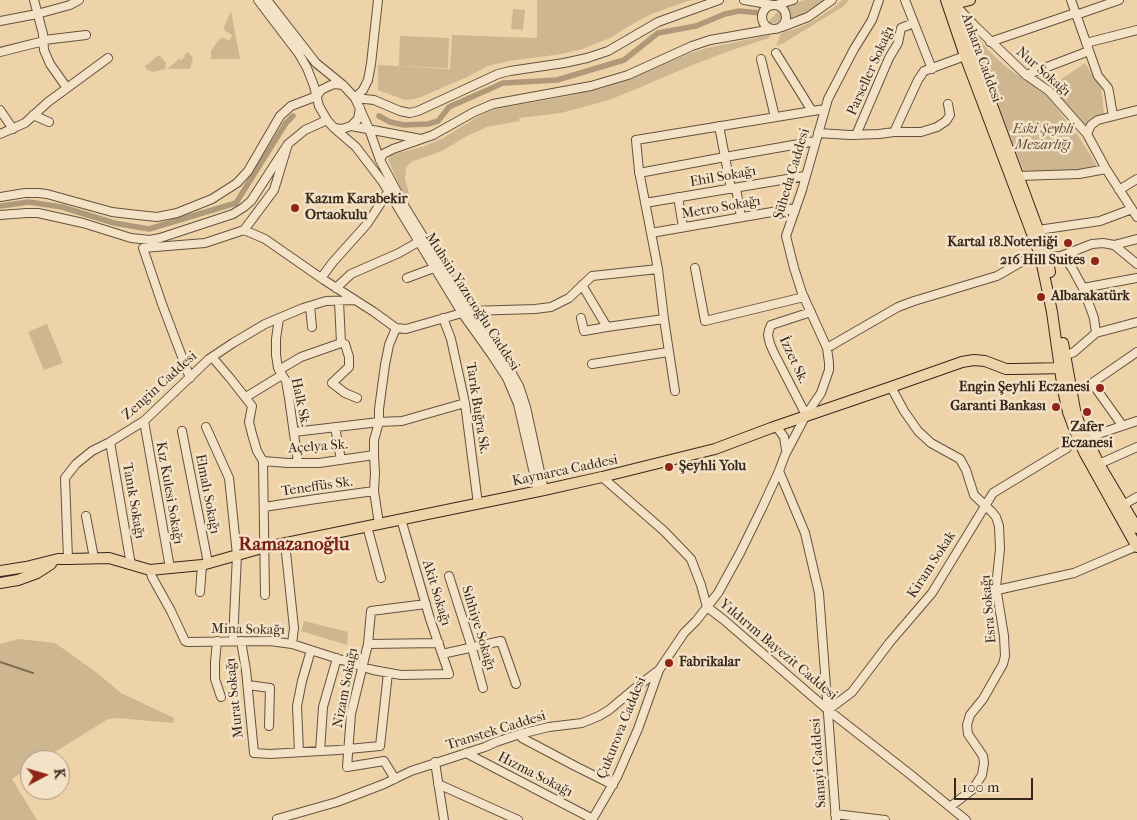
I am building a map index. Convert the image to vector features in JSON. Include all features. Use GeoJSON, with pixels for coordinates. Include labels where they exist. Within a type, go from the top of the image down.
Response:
{"type":"FeatureCollection","features":[{"type":"Feature","properties":{"kind":"main road"},"geometry":{"type":"LineString","coordinates":[[950,1],[970,0]]}},
{"type":"Feature","properties":{"kind":"main road","name":"Ankara Caddesi"},"geometry":{"type":"LineString","coordinates":[[950,1],[969,28],[1038,230],[1065,356],[1063,372],[1068,412],[1084,452],[1137,547]]}},
{"type":"Feature","properties":{"kind":"main road","name":"Ankara Caddesi"},"geometry":{"type":"LineString","coordinates":[[950,1],[965,56],[1043,256],[1057,348],[1075,410],[1099,464],[1137,528]]}},
{"type":"Feature","properties":{"kind":"main road"},"geometry":{"type":"LineString","coordinates":[[1038,369],[1051,361],[1055,356],[1057,348]]}},
{"type":"Feature","properties":{"kind":"main road","name":"Kaynarca Caddesi"},"geometry":{"type":"LineString","coordinates":[[0,571],[63,559],[109,558],[150,570],[205,564],[265,547],[541,491],[715,450],[806,415],[962,362],[985,361],[1006,369],[1038,369],[1063,372]]}},
{"type":"Feature","properties":{"kind":"main road"},"geometry":{"type":"LineString","coordinates":[[0,583],[18,580],[37,573],[63,559]]}},
{"type":"Feature","properties":{"kind":"street"},"geometry":{"type":"LineString","coordinates":[[34,0],[44,40],[44,50],[50,64],[67,88]]}},
{"type":"Feature","properties":{"kind":"street"},"geometry":{"type":"LineString","coordinates":[[0,21],[38,14],[70,5],[80,0]]}},
{"type":"Feature","properties":{"kind":"street","name":"Muhsin Yazıcıoğlu Caddesi"},"geometry":{"type":"LineString","coordinates":[[258,0],[299,54],[311,76],[316,96],[327,120],[356,147],[382,181],[434,268],[465,312],[507,365],[526,407],[541,491]]}},
{"type":"Feature","properties":{"kind":"street","name":"Muhsin Yazıcıoğlu Caddesi"},"geometry":{"type":"LineString","coordinates":[[267,0],[316,63],[343,85],[355,98],[380,160],[465,312]]}},
{"type":"Feature","properties":{"kind":"street"},"geometry":{"type":"LineString","coordinates":[[355,98],[363,90],[368,80],[378,0]]}},
{"type":"Feature","properties":{"kind":"street"},"geometry":{"type":"LineString","coordinates":[[355,98],[374,100],[400,111],[410,113],[418,111],[498,74],[564,64],[587,58],[608,50],[658,22],[718,0]]}},
{"type":"Feature","properties":{"kind":"street"},"geometry":{"type":"LineString","coordinates":[[744,0],[775,5],[784,9],[786,17],[784,25],[777,28],[766,26],[762,15],[766,8],[775,5],[793,0]]}},
{"type":"Feature","properties":{"kind":"street"},"geometry":{"type":"LineString","coordinates":[[380,160],[384,154],[393,149],[442,131],[474,112],[493,104],[591,86],[628,75],[692,46],[710,40],[777,28],[808,17],[832,0]]}},
{"type":"Feature","properties":{"kind":"street","name":"Şüheda Caddesi"},"geometry":{"type":"LineString","coordinates":[[806,415],[821,393],[825,383],[829,363],[828,348],[804,297],[786,236],[806,176],[828,99],[854,49],[872,20],[880,0]]}},
{"type":"Feature","properties":{"kind":"street"},"geometry":{"type":"LineString","coordinates":[[905,0],[932,68]]}},
{"type":"Feature","properties":{"kind":"street"},"geometry":{"type":"LineString","coordinates":[[1071,0],[1098,76],[1108,88],[1113,116]]}},
{"type":"Feature","properties":{"kind":"street"},"geometry":{"type":"LineString","coordinates":[[990,42],[1119,0]]}},
{"type":"Feature","properties":{"kind":"street","name":"Parseller Sokağı"},"geometry":{"type":"LineString","coordinates":[[856,135],[889,58],[898,43],[901,28],[914,23]]}},
{"type":"Feature","properties":{"kind":"street","name":"Nur Sokağı"},"geometry":{"type":"LineString","coordinates":[[969,28],[990,42],[1026,75],[1049,91],[1087,134],[1106,169],[1137,217]]}},
{"type":"Feature","properties":{"kind":"street"},"geometry":{"type":"LineString","coordinates":[[1026,75],[1088,47],[1137,30]]}},
{"type":"Feature","properties":{"kind":"street"},"geometry":{"type":"LineString","coordinates":[[0,52],[44,40],[86,35]]}},
{"type":"Feature","properties":{"kind":"street"},"geometry":{"type":"LineString","coordinates":[[776,54],[812,111]]}},
{"type":"Feature","properties":{"kind":"street"},"geometry":{"type":"LineString","coordinates":[[894,132],[924,71],[965,56]]}},
{"type":"Feature","properties":{"kind":"street"},"geometry":{"type":"LineString","coordinates":[[0,134],[25,123],[67,88],[108,58]]}},
{"type":"Feature","properties":{"kind":"street"},"geometry":{"type":"LineString","coordinates":[[761,59],[775,117]]}},
{"type":"Feature","properties":{"kind":"street"},"geometry":{"type":"LineString","coordinates":[[0,197],[38,193],[112,212],[157,217],[178,213],[212,199],[237,183],[248,171],[280,116],[291,106],[316,96],[321,90],[329,86],[334,84],[343,85]]}},
{"type":"Feature","properties":{"kind":"street"},"geometry":{"type":"LineString","coordinates":[[818,133],[856,135],[921,132],[937,127],[946,121],[950,115],[948,104]]}},
{"type":"Feature","properties":{"kind":"street"},"geometry":{"type":"LineString","coordinates":[[334,128],[348,128],[352,126],[358,119],[360,108]]}},
{"type":"Feature","properties":{"kind":"street"},"geometry":{"type":"LineString","coordinates":[[675,391],[668,352],[658,269],[639,173],[636,140],[825,109]]}},
{"type":"Feature","properties":{"kind":"street"},"geometry":{"type":"LineString","coordinates":[[0,110],[13,129]]}},
{"type":"Feature","properties":{"kind":"street"},"geometry":{"type":"LineString","coordinates":[[1087,134],[1091,125],[1098,120],[1137,110]]}},
{"type":"Feature","properties":{"kind":"street"},"geometry":{"type":"LineString","coordinates":[[34,115],[49,122]]}},
{"type":"Feature","properties":{"kind":"street"},"geometry":{"type":"LineString","coordinates":[[0,215],[38,213],[83,223],[132,238],[150,240],[160,238],[233,214],[244,207],[251,201],[288,144],[305,130],[327,120]]}},
{"type":"Feature","properties":{"kind":"street"},"geometry":{"type":"LineString","coordinates":[[352,126],[424,139]]}},
{"type":"Feature","properties":{"kind":"street"},"geometry":{"type":"LineString","coordinates":[[719,126],[741,218]]}},
{"type":"Feature","properties":{"kind":"street"},"geometry":{"type":"LineString","coordinates":[[639,173],[816,141]]}},
{"type":"Feature","properties":{"kind":"street"},"geometry":{"type":"LineString","coordinates":[[190,378],[143,248],[205,243],[244,230],[274,190],[288,144]]}},
{"type":"Feature","properties":{"kind":"street"},"geometry":{"type":"LineString","coordinates":[[1018,176],[1079,174],[1106,169]]}},
{"type":"Feature","properties":{"kind":"street","name":"Ehil Sokağı"},"geometry":{"type":"LineString","coordinates":[[645,203],[806,176]]}},
{"type":"Feature","properties":{"kind":"street"},"geometry":{"type":"LineString","coordinates":[[1119,190],[1137,179]]}},
{"type":"Feature","properties":{"kind":"street"},"geometry":{"type":"LineString","coordinates":[[321,278],[367,224],[388,192]]}},
{"type":"Feature","properties":{"kind":"street"},"geometry":{"type":"LineString","coordinates":[[678,197],[683,227]]}},
{"type":"Feature","properties":{"kind":"street","name":"Metro Sokağı"},"geometry":{"type":"LineString","coordinates":[[651,233],[795,208]]}},
{"type":"Feature","properties":{"kind":"street"},"geometry":{"type":"LineString","coordinates":[[1038,230],[1100,221],[1132,209]]}},
{"type":"Feature","properties":{"kind":"street"},"geometry":{"type":"LineString","coordinates":[[244,230],[265,239],[396,328],[406,329],[465,312],[551,307],[569,298],[592,276],[658,269]]}},
{"type":"Feature","properties":{"kind":"street"},"geometry":{"type":"LineString","coordinates":[[828,348],[898,307],[998,276],[1036,256],[1061,256],[1092,244],[1114,245],[1137,239]]}},
{"type":"Feature","properties":{"kind":"street"},"geometry":{"type":"LineString","coordinates":[[336,288],[351,274],[399,253],[418,242]]}},
{"type":"Feature","properties":{"kind":"street"},"geometry":{"type":"LineString","coordinates":[[1114,245],[1137,264]]}},
{"type":"Feature","properties":{"kind":"street"},"geometry":{"type":"LineString","coordinates":[[1061,256],[1072,268],[1083,288],[1094,318],[1096,333]]}},
{"type":"Feature","properties":{"kind":"street"},"geometry":{"type":"LineString","coordinates":[[407,278],[434,268]]}},
{"type":"Feature","properties":{"kind":"street"},"geometry":{"type":"LineString","coordinates":[[695,268],[706,321],[804,297]]}},
{"type":"Feature","properties":{"kind":"street"},"geometry":{"type":"LineString","coordinates":[[1083,288],[1137,278]]}},
{"type":"Feature","properties":{"kind":"street"},"geometry":{"type":"LineString","coordinates":[[582,285],[607,327]]}},
{"type":"Feature","properties":{"kind":"street","name":"Zengin Caddesi"},"geometry":{"type":"LineString","coordinates":[[63,559],[65,478],[76,464],[92,451],[144,421],[212,358],[241,338],[265,324],[310,306],[326,301],[355,300]]}},
{"type":"Feature","properties":{"kind":"street"},"geometry":{"type":"LineString","coordinates":[[338,301],[341,344]]}},
{"type":"Feature","properties":{"kind":"street"},"geometry":{"type":"LineString","coordinates":[[310,306],[312,327]]}},
{"type":"Feature","properties":{"kind":"street","name":"İzzet Sk."},"geometry":{"type":"LineString","coordinates":[[806,415],[770,344],[768,332],[770,326],[774,324],[811,312]]}},
{"type":"Feature","properties":{"kind":"street","name":"Halk Sk."},"geometry":{"type":"LineString","coordinates":[[279,318],[276,356],[281,373],[286,381],[298,463]]}},
{"type":"Feature","properties":{"kind":"street","name":"Tarık Buğra Sk."},"geometry":{"type":"LineString","coordinates":[[443,318],[452,339],[465,403],[478,504]]}},
{"type":"Feature","properties":{"kind":"street"},"geometry":{"type":"LineString","coordinates":[[581,318],[584,331],[664,319]]}},
{"type":"Feature","properties":{"kind":"street"},"geometry":{"type":"LineString","coordinates":[[1065,356],[1074,352],[1096,333],[1137,322]]}},
{"type":"Feature","properties":{"kind":"street"},"geometry":{"type":"LineString","coordinates":[[379,524],[374,491],[374,440],[379,422],[385,365],[389,345],[396,328]]}},
{"type":"Feature","properties":{"kind":"street"},"geometry":{"type":"LineString","coordinates":[[246,397],[301,357],[345,344],[349,367],[332,383],[345,393],[357,398]]}},
{"type":"Feature","properties":{"kind":"street"},"geometry":{"type":"LineString","coordinates":[[592,364],[668,352]]}},
{"type":"Feature","properties":{"kind":"street"},"geometry":{"type":"LineString","coordinates":[[1122,425],[1092,383],[1137,352]]}},
{"type":"Feature","properties":{"kind":"street"},"geometry":{"type":"LineString","coordinates":[[212,358],[252,406],[250,422],[252,434],[263,461],[265,595]]}},
{"type":"Feature","properties":{"kind":"street","name":"Esra Sokağı"},"geometry":{"type":"LineString","coordinates":[[891,387],[904,412],[918,431],[931,443],[960,459],[966,470],[974,495],[992,512],[999,526],[1000,543],[996,590],[1004,636],[1004,664],[983,699],[970,716],[967,725],[968,734],[983,756],[984,767],[982,775],[973,789],[950,807]]}},
{"type":"Feature","properties":{"kind":"street"},"geometry":{"type":"LineString","coordinates":[[294,432],[402,421],[465,403]]}},
{"type":"Feature","properties":{"kind":"street","name":"Transtek Caddesi"},"geometry":{"type":"LineString","coordinates":[[277,819],[337,802],[435,762],[520,734],[549,727],[582,724],[609,710],[658,670],[684,633],[718,593],[740,553],[785,455],[806,415]]}},
{"type":"Feature","properties":{"kind":"street","name":"Kız Kulesi Sokağı"},"geometry":{"type":"LineString","coordinates":[[144,421],[170,568]]}},
{"type":"Feature","properties":{"kind":"street"},"geometry":{"type":"LineString","coordinates":[[1086,438],[1137,421]]}},
{"type":"Feature","properties":{"kind":"street","name":"Murat Sokağı"},"geometry":{"type":"LineString","coordinates":[[206,427],[229,478],[237,555],[237,641],[248,685],[254,753],[299,752]]}},
{"type":"Feature","properties":{"kind":"street"},"geometry":{"type":"LineString","coordinates":[[336,427],[341,460]]}},
{"type":"Feature","properties":{"kind":"street"},"geometry":{"type":"LineString","coordinates":[[771,428],[779,430],[784,437],[786,445],[785,455]]}},
{"type":"Feature","properties":{"kind":"street","name":"Elmalı Sokağı"},"geometry":{"type":"LineString","coordinates":[[182,431],[205,564],[200,592]]}},
{"type":"Feature","properties":{"kind":"street"},"geometry":{"type":"LineString","coordinates":[[1075,431],[1066,448],[1084,452]]}},
{"type":"Feature","properties":{"kind":"street","name":"Tanık Sokağı"},"geometry":{"type":"LineString","coordinates":[[110,442],[131,565]]}},
{"type":"Feature","properties":{"kind":"street"},"geometry":{"type":"LineString","coordinates":[[1099,464],[1137,447]]}},
{"type":"Feature","properties":{"kind":"street","name":"Kiram Sokak"},"geometry":{"type":"LineString","coordinates":[[828,710],[852,692],[890,642],[932,593],[993,493],[1066,448]]}},
{"type":"Feature","properties":{"kind":"street","name":"Açelya Sk."},"geometry":{"type":"LineString","coordinates":[[263,461],[319,463],[374,455]]}},
{"type":"Feature","properties":{"kind":"street","name":"Sanayi Caddesi"},"geometry":{"type":"LineString","coordinates":[[779,471],[805,533],[819,593],[836,817]]}},
{"type":"Feature","properties":{"kind":"street","name":"Yıldırım Bayezit Caddesi"},"geometry":{"type":"LineString","coordinates":[[602,477],[664,531],[691,559],[707,607],[828,710],[966,820]]}},
{"type":"Feature","properties":{"kind":"street","name":"Teneffüs Sk."},"geometry":{"type":"LineString","coordinates":[[264,507],[374,491]]}},
{"type":"Feature","properties":{"kind":"street"},"geometry":{"type":"LineString","coordinates":[[1123,505],[1137,497]]}},
{"type":"Feature","properties":{"kind":"street"},"geometry":{"type":"LineString","coordinates":[[86,516],[94,558]]}},
{"type":"Feature","properties":{"kind":"street","name":"Akit Sokağı"},"geometry":{"type":"LineString","coordinates":[[401,519],[449,674]]}},
{"type":"Feature","properties":{"kind":"street"},"geometry":{"type":"LineString","coordinates":[[368,526],[381,578]]}},
{"type":"Feature","properties":{"kind":"street"},"geometry":{"type":"LineString","coordinates":[[285,543],[294,628],[292,644]]}},
{"type":"Feature","properties":{"kind":"street"},"geometry":{"type":"LineString","coordinates":[[996,590],[1074,573],[1137,547]]}},
{"type":"Feature","properties":{"kind":"street","name":"Mina Sokağı"},"geometry":{"type":"LineString","coordinates":[[150,570],[185,641],[292,644],[388,673],[401,675],[449,674]]}},
{"type":"Feature","properties":{"kind":"street","name":"Sıhhiye Sokağı"},"geometry":{"type":"LineString","coordinates":[[449,576],[483,688]]}},
{"type":"Feature","properties":{"kind":"street","name":"Nizam Sokağı"},"geometry":{"type":"LineString","coordinates":[[395,778],[384,761],[347,767],[351,714],[368,644],[371,611],[426,604]]}},
{"type":"Feature","properties":{"kind":"street"},"geometry":{"type":"LineString","coordinates":[[217,641],[215,679],[221,697]]}},
{"type":"Feature","properties":{"kind":"street"},"geometry":{"type":"LineString","coordinates":[[442,654],[501,641],[516,684]]}},
{"type":"Feature","properties":{"kind":"street"},"geometry":{"type":"LineString","coordinates":[[368,644],[438,643]]}},
{"type":"Feature","properties":{"kind":"street"},"geometry":{"type":"LineString","coordinates":[[312,650],[302,681],[298,706],[299,752],[380,746],[388,673]]}},
{"type":"Feature","properties":{"kind":"street"},"geometry":{"type":"LineString","coordinates":[[320,751],[324,707],[337,658]]}},
{"type":"Feature","properties":{"kind":"street","name":"Çukurova Caddesi"},"geometry":{"type":"LineString","coordinates":[[593,819],[617,777],[638,729],[658,670]]}},
{"type":"Feature","properties":{"kind":"street"},"geometry":{"type":"LineString","coordinates":[[248,685],[270,688],[269,726]]}},
{"type":"Feature","properties":{"kind":"street"},"geometry":{"type":"LineString","coordinates":[[520,734],[522,738],[531,743],[613,784]]}},
{"type":"Feature","properties":{"kind":"street","name":"Hızma Sokağı"},"geometry":{"type":"LineString","coordinates":[[466,753],[593,819]]}},
{"type":"Feature","properties":{"kind":"street"},"geometry":{"type":"LineString","coordinates":[[435,762],[444,820]]}},
{"type":"Feature","properties":{"kind":"street"},"geometry":{"type":"LineString","coordinates":[[438,784],[518,820]]}},
{"type":"Feature","properties":{"kind":"street"},"geometry":{"type":"LineString","coordinates":[[836,817],[885,820]]}},
{"type":"Feature","properties":{"kind":"green space"},"geometry":{"type":"Polygon","coordinates":[[[537,0],[691,0],[651,14],[610,38],[582,49],[488,66],[421,97],[405,100],[378,90],[378,65],[450,69],[452,35],[537,38],[537,0]]]}},
{"type":"Feature","properties":{"kind":"green space"},"geometry":{"type":"Polygon","coordinates":[[[805,0],[824,0],[819,5],[800,15],[765,25],[782,7],[805,0]]]}},
{"type":"Feature","properties":{"kind":"green space"},"geometry":{"type":"Polygon","coordinates":[[[842,0],[849,0],[844,6],[776,46],[781,33],[811,22],[842,0]]]}},
{"type":"Feature","properties":{"kind":"green space"},"geometry":{"type":"Polygon","coordinates":[[[513,9],[525,10],[523,30],[511,29],[513,9]]]}},
{"type":"Feature","properties":{"kind":"green space"},"geometry":{"type":"Polygon","coordinates":[[[231,11],[240,59],[211,59],[211,51],[217,42],[222,37],[229,41],[232,35],[225,31],[224,27],[231,11]]]}},
{"type":"Feature","properties":{"kind":"green space","name":"Eski Şeyhli Mezarlığı"},"geometry":{"type":"Polygon","coordinates":[[[974,33],[1004,65],[1048,97],[1077,134],[1098,167],[1089,170],[1024,172],[973,38],[974,33]]]}},
{"type":"Feature","properties":{"kind":"green space"},"geometry":{"type":"Polygon","coordinates":[[[770,35],[769,38],[690,66],[609,100],[561,113],[519,118],[520,121],[487,127],[442,151],[409,164],[406,168],[405,179],[410,197],[405,199],[388,159],[391,155],[425,146],[443,138],[481,115],[495,109],[603,88],[688,54],[707,48],[770,35]]]}},
{"type":"Feature","properties":{"kind":"green space"},"geometry":{"type":"Polygon","coordinates":[[[400,36],[449,38],[448,68],[399,66],[400,36]]]}},
{"type":"Feature","properties":{"kind":"green space"},"geometry":{"type":"Polygon","coordinates":[[[188,52],[193,58],[190,69],[167,69],[179,59],[181,60],[185,57],[184,55],[188,52]]]}},
{"type":"Feature","properties":{"kind":"green space"},"geometry":{"type":"Polygon","coordinates":[[[159,55],[166,63],[165,69],[153,72],[147,70],[145,66],[159,55]]]}},
{"type":"Feature","properties":{"kind":"green space","name":"Eski Şeyhli Mezarlığı"},"geometry":{"type":"Polygon","coordinates":[[[1085,63],[1101,86],[1104,114],[1091,118],[1085,125],[1051,86],[1085,63]]]}},
{"type":"Feature","properties":{"kind":"green space"},"geometry":{"type":"Polygon","coordinates":[[[47,324],[63,363],[44,370],[28,332],[47,324]]]}},
{"type":"Feature","properties":{"kind":"green space"},"geometry":{"type":"Polygon","coordinates":[[[304,621],[348,632],[347,645],[301,631],[304,621]]]}},
{"type":"Feature","properties":{"kind":"green space"},"geometry":{"type":"Polygon","coordinates":[[[19,639],[55,643],[96,672],[121,693],[174,718],[173,723],[117,718],[108,719],[58,750],[20,750],[20,774],[12,779],[20,792],[20,800],[25,800],[37,820],[0,820],[0,644],[19,639]]]}},
{"type":"Feature","properties":{"kind":"waterway"},"geometry":{"type":"LineString","coordinates":[[379,116],[390,122],[404,125],[428,124],[438,121],[449,107],[503,83],[557,80],[624,60],[658,33],[696,26],[725,14],[739,11],[761,13]]}},
{"type":"Feature","properties":{"kind":"waterway"},"geometry":{"type":"LineString","coordinates":[[0,206],[29,202],[62,207],[114,223],[149,229],[236,203],[286,123],[293,116]]}},
{"type":"Feature","properties":{"kind":"waterway"},"geometry":{"type":"LineString","coordinates":[[0,662],[33,673]]}},
{"type":"Feature","properties":{"kind":"place","name":"Kazım Karabekir Ortaokulu"},"geometry":{"type":"Point","coordinates":[295,208]}},
{"type":"Feature","properties":{"kind":"place","name":"Kartal 18.Noterliği"},"geometry":{"type":"Point","coordinates":[1068,243]}},
{"type":"Feature","properties":{"kind":"place","name":"216 Hill Suites"},"geometry":{"type":"Point","coordinates":[1095,261]}},
{"type":"Feature","properties":{"kind":"place","name":"Albarakatürk"},"geometry":{"type":"Point","coordinates":[1041,297]}},
{"type":"Feature","properties":{"kind":"place","name":"Engin Şeyhli Eczanesi"},"geometry":{"type":"Point","coordinates":[1100,388]}},
{"type":"Feature","properties":{"kind":"place","name":"Garanti Bankası"},"geometry":{"type":"Point","coordinates":[1056,407]}},
{"type":"Feature","properties":{"kind":"place","name":"Zafer Eczanesi"},"geometry":{"type":"Point","coordinates":[1087,412]}},
{"type":"Feature","properties":{"kind":"place","name":"Şeyhli Yolu"},"geometry":{"type":"Point","coordinates":[669,467]}},
{"type":"Feature","properties":{"kind":"place","name":"Fabrikalar"},"geometry":{"type":"Point","coordinates":[669,663]}},
{"type":"Feature","properties":{"kind":"district","name":"Ramazanoğlu"},"geometry":{"type":"Point","coordinates":[294,545]}}]}
